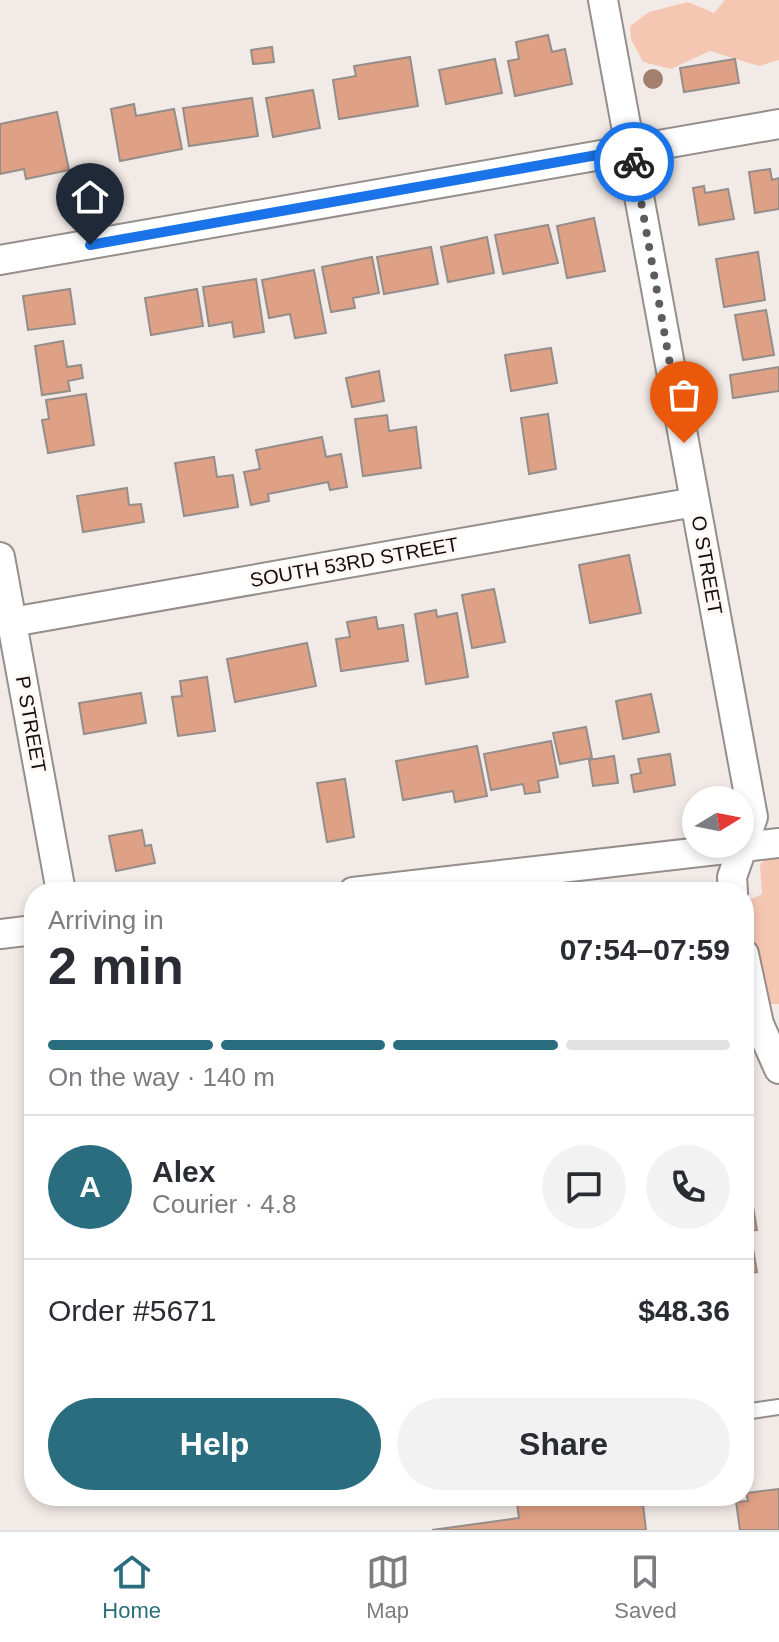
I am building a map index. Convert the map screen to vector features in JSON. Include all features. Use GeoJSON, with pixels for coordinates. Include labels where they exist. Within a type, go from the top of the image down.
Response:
{"type":"FeatureCollection","features":[{"type":"Feature","properties":{"kind":"street","name":"O STREET"},"geometry":{"type":"LineString","coordinates":[[603,0],[747,786]]}},
{"type":"Feature","properties":{"kind":"street"},"geometry":{"type":"LineString","coordinates":[[0,260],[779,124]]}},
{"type":"Feature","properties":{"kind":"street","name":"SOUTH 53RD STREET"},"geometry":{"type":"LineString","coordinates":[[12,622],[695,502]]}},
{"type":"Feature","properties":{"kind":"street","name":"P STREET"},"geometry":{"type":"LineString","coordinates":[[0,557],[59,882]]}},
{"type":"Feature","properties":{"kind":"street"},"geometry":{"type":"LineString","coordinates":[[754,846],[779,843]]}},
{"type":"Feature","properties":{"kind":"street"},"geometry":{"type":"LineString","coordinates":[[456,882],[682,854]]}},
{"type":"Feature","properties":{"kind":"street","name":"O STREET"},"geometry":{"type":"LineString","coordinates":[[732,882],[739,858]]}},
{"type":"Feature","properties":{"kind":"street"},"geometry":{"type":"LineString","coordinates":[[0,934],[24,931]]}},
{"type":"Feature","properties":{"kind":"street"},"geometry":{"type":"LineString","coordinates":[[754,1001],[759,1024],[779,1069]]}},
{"type":"Feature","properties":{"kind":"lane"},"geometry":{"type":"LineString","coordinates":[[754,1411],[779,1407]]}},
{"type":"Feature","properties":{"kind":"shaded area"},"geometry":{"type":"Polygon","coordinates":[[[725,0],[779,0],[779,60],[759,66],[710,51],[671,69],[643,62],[631,39],[630,26],[649,12],[688,2],[714,13],[725,0]]]}},
{"type":"Feature","properties":{"kind":"shaded area"},"geometry":{"type":"Polygon","coordinates":[[[773,855],[779,855],[779,1004],[758,1004],[761,971],[758,946],[754,943],[754,898],[762,894],[760,864],[773,855]]]}},
{"type":"Feature","properties":{"kind":"building"},"geometry":{"type":"Polygon","coordinates":[[[548,35],[552,52],[565,49],[572,84],[515,96],[508,61],[519,59],[516,42],[548,35]]]}},
{"type":"Feature","properties":{"kind":"building"},"geometry":{"type":"Polygon","coordinates":[[[272,47],[274,62],[253,64],[251,50],[272,47]]]}},
{"type":"Feature","properties":{"kind":"building"},"geometry":{"type":"Polygon","coordinates":[[[410,57],[418,106],[339,119],[333,80],[356,76],[354,66],[410,57]]]}},
{"type":"Feature","properties":{"kind":"building"},"geometry":{"type":"Polygon","coordinates":[[[495,59],[502,93],[446,104],[439,70],[495,59]]]}},
{"type":"Feature","properties":{"kind":"building"},"geometry":{"type":"Polygon","coordinates":[[[735,59],[739,83],[684,92],[680,68],[735,59]]]}},
{"type":"Feature","properties":{"kind":"building"},"geometry":{"type":"Polygon","coordinates":[[[313,90],[320,128],[273,137],[266,98],[313,90]]]}},
{"type":"Feature","properties":{"kind":"building"},"geometry":{"type":"Polygon","coordinates":[[[252,98],[258,136],[189,146],[183,108],[252,98]]]}},
{"type":"Feature","properties":{"kind":"building"},"geometry":{"type":"Polygon","coordinates":[[[134,104],[136,116],[174,109],[182,149],[120,161],[111,109],[134,104]]]}},
{"type":"Feature","properties":{"kind":"building"},"geometry":{"type":"Polygon","coordinates":[[[57,112],[69,170],[26,179],[24,169],[0,174],[0,124],[57,112]]]}},
{"type":"Feature","properties":{"kind":"building"},"geometry":{"type":"Polygon","coordinates":[[[770,169],[772,180],[779,178],[779,209],[755,213],[749,172],[770,169]]]}},
{"type":"Feature","properties":{"kind":"building"},"geometry":{"type":"Polygon","coordinates":[[[704,186],[705,193],[728,189],[734,219],[699,225],[693,188],[704,186]]]}},
{"type":"Feature","properties":{"kind":"building"},"geometry":{"type":"Polygon","coordinates":[[[594,218],[605,271],[567,278],[557,226],[594,218]]]}},
{"type":"Feature","properties":{"kind":"building"},"geometry":{"type":"Polygon","coordinates":[[[548,225],[558,263],[503,274],[495,235],[548,225]]]}},
{"type":"Feature","properties":{"kind":"building"},"geometry":{"type":"Polygon","coordinates":[[[487,237],[494,273],[448,282],[441,247],[487,237]]]}},
{"type":"Feature","properties":{"kind":"building"},"geometry":{"type":"Polygon","coordinates":[[[431,247],[438,284],[384,294],[377,257],[431,247]]]}},
{"type":"Feature","properties":{"kind":"building"},"geometry":{"type":"Polygon","coordinates":[[[758,252],[765,300],[724,307],[716,259],[758,252]]]}},
{"type":"Feature","properties":{"kind":"building"},"geometry":{"type":"Polygon","coordinates":[[[372,257],[379,293],[353,298],[355,308],[331,312],[322,267],[372,257]]]}},
{"type":"Feature","properties":{"kind":"building"},"geometry":{"type":"Polygon","coordinates":[[[314,270],[326,333],[295,338],[290,314],[269,318],[262,280],[314,270]]]}},
{"type":"Feature","properties":{"kind":"building"},"geometry":{"type":"Polygon","coordinates":[[[256,279],[264,332],[234,337],[232,322],[209,326],[203,287],[256,279]]]}},
{"type":"Feature","properties":{"kind":"building"},"geometry":{"type":"Polygon","coordinates":[[[70,289],[75,324],[28,330],[23,296],[70,289]]]}},
{"type":"Feature","properties":{"kind":"building"},"geometry":{"type":"Polygon","coordinates":[[[197,289],[203,326],[151,335],[145,298],[197,289]]]}},
{"type":"Feature","properties":{"kind":"building"},"geometry":{"type":"Polygon","coordinates":[[[766,310],[774,355],[743,360],[735,315],[766,310]]]}},
{"type":"Feature","properties":{"kind":"building"},"geometry":{"type":"Polygon","coordinates":[[[63,341],[67,367],[81,365],[83,378],[68,381],[70,391],[42,395],[35,346],[63,341]]]}},
{"type":"Feature","properties":{"kind":"building"},"geometry":{"type":"Polygon","coordinates":[[[551,348],[557,383],[511,391],[505,355],[551,348]]]}},
{"type":"Feature","properties":{"kind":"building"},"geometry":{"type":"Polygon","coordinates":[[[779,367],[779,391],[733,398],[730,375],[779,367]]]}},
{"type":"Feature","properties":{"kind":"building"},"geometry":{"type":"Polygon","coordinates":[[[379,371],[384,401],[352,407],[346,378],[379,371]]]}},
{"type":"Feature","properties":{"kind":"building"},"geometry":{"type":"Polygon","coordinates":[[[86,394],[94,445],[48,453],[42,420],[49,419],[46,400],[86,394]]]}},
{"type":"Feature","properties":{"kind":"building"},"geometry":{"type":"Polygon","coordinates":[[[548,414],[556,469],[529,474],[521,418],[548,414]]]}},
{"type":"Feature","properties":{"kind":"building"},"geometry":{"type":"Polygon","coordinates":[[[387,415],[389,431],[416,427],[421,468],[363,476],[355,419],[387,415]]]}},
{"type":"Feature","properties":{"kind":"building"},"geometry":{"type":"Polygon","coordinates":[[[322,437],[326,457],[341,454],[347,487],[330,490],[328,482],[268,494],[269,501],[251,505],[244,472],[260,469],[256,450],[322,437]]]}},
{"type":"Feature","properties":{"kind":"building"},"geometry":{"type":"Polygon","coordinates":[[[214,457],[217,477],[233,475],[238,507],[184,516],[175,463],[214,457]]]}},
{"type":"Feature","properties":{"kind":"building"},"geometry":{"type":"Polygon","coordinates":[[[127,488],[129,505],[141,504],[144,522],[83,532],[77,496],[127,488]]]}},
{"type":"Feature","properties":{"kind":"building"},"geometry":{"type":"Polygon","coordinates":[[[629,555],[641,613],[590,623],[579,565],[629,555]]]}},
{"type":"Feature","properties":{"kind":"building"},"geometry":{"type":"Polygon","coordinates":[[[494,589],[505,642],[472,648],[462,595],[494,589]]]}},
{"type":"Feature","properties":{"kind":"building"},"geometry":{"type":"Polygon","coordinates":[[[436,610],[437,617],[457,613],[468,677],[426,684],[415,614],[436,610]]]}},
{"type":"Feature","properties":{"kind":"building"},"geometry":{"type":"Polygon","coordinates":[[[376,617],[378,629],[403,625],[408,661],[341,671],[336,639],[350,637],[347,622],[376,617]]]}},
{"type":"Feature","properties":{"kind":"building"},"geometry":{"type":"Polygon","coordinates":[[[307,643],[316,686],[235,702],[227,659],[307,643]]]}},
{"type":"Feature","properties":{"kind":"building"},"geometry":{"type":"Polygon","coordinates":[[[207,677],[215,731],[178,736],[172,697],[182,696],[180,681],[207,677]]]}},
{"type":"Feature","properties":{"kind":"building"},"geometry":{"type":"Polygon","coordinates":[[[141,693],[146,723],[84,734],[79,703],[141,693]]]}},
{"type":"Feature","properties":{"kind":"building"},"geometry":{"type":"Polygon","coordinates":[[[651,694],[659,732],[623,739],[616,701],[651,694]]]}},
{"type":"Feature","properties":{"kind":"building"},"geometry":{"type":"Polygon","coordinates":[[[586,727],[592,758],[560,764],[553,733],[586,727]]]}},
{"type":"Feature","properties":{"kind":"building"},"geometry":{"type":"Polygon","coordinates":[[[551,741],[558,777],[538,781],[540,792],[525,794],[523,784],[491,790],[484,754],[551,741]]]}},
{"type":"Feature","properties":{"kind":"building"},"geometry":{"type":"Polygon","coordinates":[[[477,746],[487,796],[455,802],[453,791],[403,800],[396,761],[477,746]]]}},
{"type":"Feature","properties":{"kind":"building"},"geometry":{"type":"Polygon","coordinates":[[[670,754],[675,785],[634,792],[631,775],[641,773],[638,759],[670,754]]]}},
{"type":"Feature","properties":{"kind":"building"},"geometry":{"type":"Polygon","coordinates":[[[614,756],[618,783],[593,786],[589,760],[614,756]]]}},
{"type":"Feature","properties":{"kind":"building"},"geometry":{"type":"Polygon","coordinates":[[[345,779],[354,837],[327,842],[317,783],[345,779]]]}},
{"type":"Feature","properties":{"kind":"building"},"geometry":{"type":"Polygon","coordinates":[[[142,830],[145,846],[151,845],[155,863],[116,871],[109,836],[142,830]]]}},
{"type":"Feature","properties":{"kind":"building"},"geometry":{"type":"Polygon","coordinates":[[[779,1489],[779,1530],[740,1530],[737,1506],[754,1506],[754,1492],[779,1489]]]}},
{"type":"Feature","properties":{"kind":"building"},"geometry":{"type":"Polygon","coordinates":[[[517,1506],[643,1506],[646,1530],[432,1530],[519,1518],[517,1506]]]}},
{"type":"Feature","properties":{"kind":"way so far"},"geometry":{"type":"LineString","coordinates":[[634,162],[684,443]]}},
{"type":"Feature","properties":{"kind":"route"},"geometry":{"type":"LineString","coordinates":[[90,245],[631,149],[634,162]]}}]}
